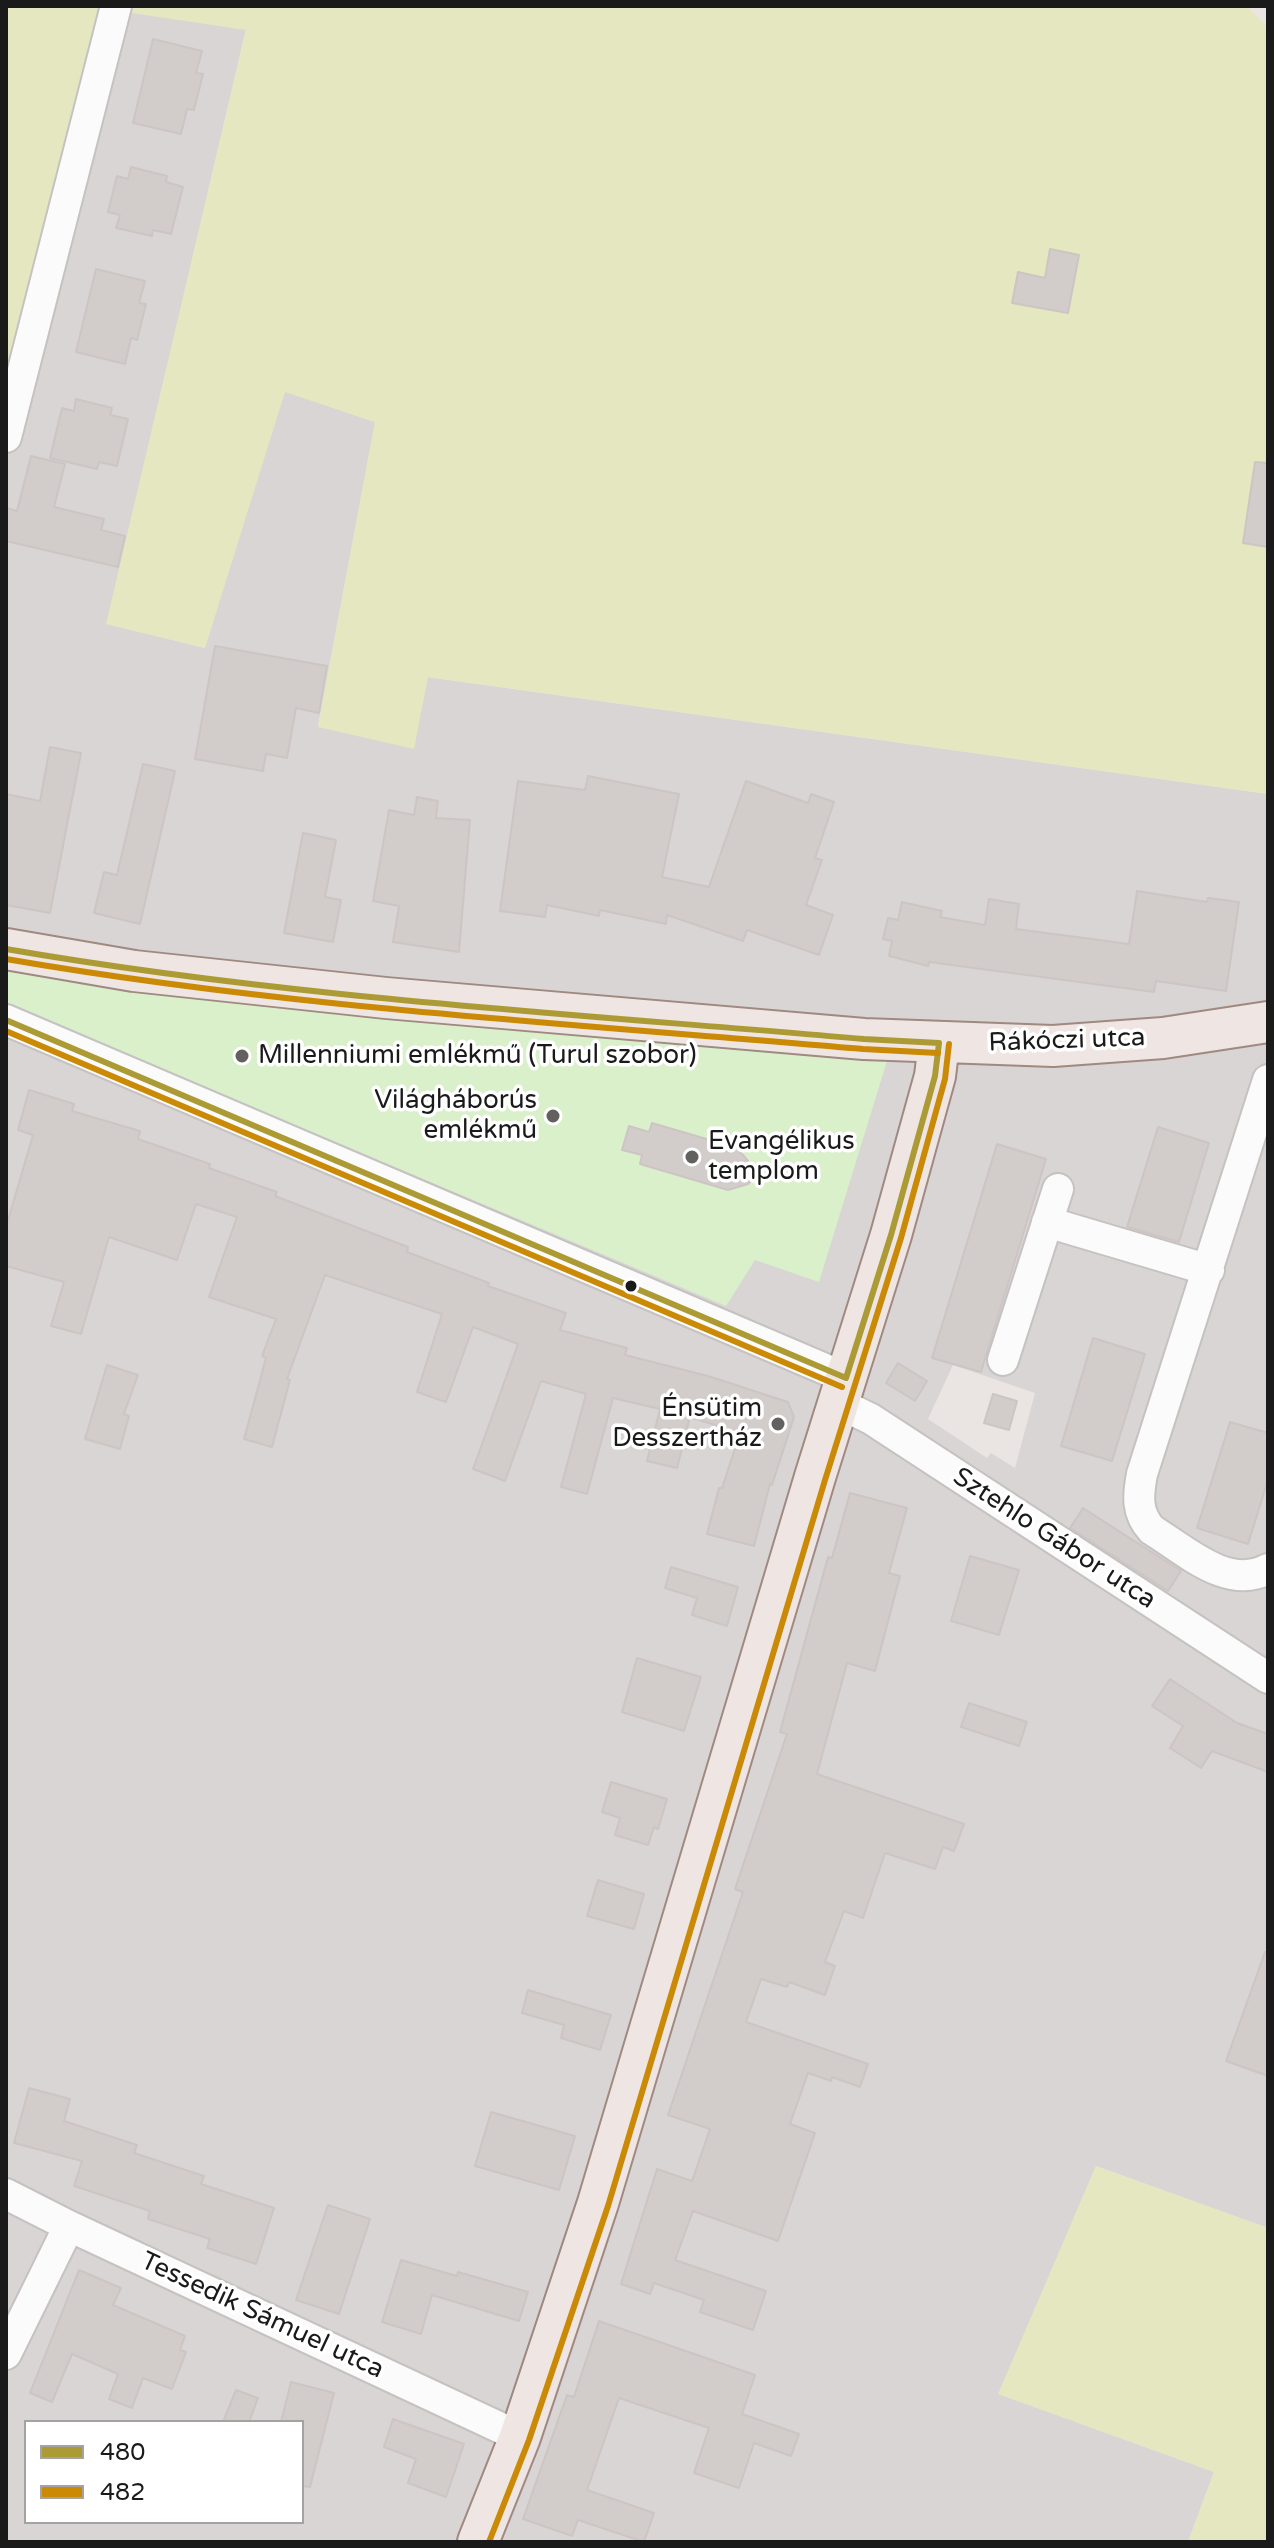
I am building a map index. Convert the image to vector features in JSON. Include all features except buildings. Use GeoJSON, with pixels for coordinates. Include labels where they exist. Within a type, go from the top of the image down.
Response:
{"type":"FeatureCollection","features":[{"type":"Feature","properties":{"kind":"main road","name":"Rákóczi utca"},"geometry":{"type":"LineString","coordinates":[[6,949],[134,971],[386,998],[864,1039],[1053,1046],[1115,1043],[1268,1022]]}},
{"type":"Feature","properties":{"kind":"main road"},"geometry":{"type":"LineString","coordinates":[[478,2542],[520,2437],[598,2203],[891,1235],[935,1076],[939,1043]]}},
{"type":"Feature","properties":{"kind":"street"},"geometry":{"type":"LineString","coordinates":[[6,437],[116,6]]}},
{"type":"Feature","properties":{"kind":"street"},"geometry":{"type":"LineString","coordinates":[[6,1020],[842,1391]]}},
{"type":"Feature","properties":{"kind":"street"},"geometry":{"type":"LineString","coordinates":[[1268,1080],[1142,1474],[1139,1493],[1141,1513],[1152,1530],[1221,1572],[1243,1576],[1268,1569]]}},
{"type":"Feature","properties":{"kind":"street"},"geometry":{"type":"LineString","coordinates":[[1003,1360],[1058,1189]]}},
{"type":"Feature","properties":{"kind":"street"},"geometry":{"type":"LineString","coordinates":[[1047,1222],[1209,1270]]}},
{"type":"Feature","properties":{"kind":"street","name":"Sztehlo Gábor utca"},"geometry":{"type":"LineString","coordinates":[[842,1391],[871,1419],[1268,1678]]}},
{"type":"Feature","properties":{"kind":"street","name":"Tessedik Sámuel utca"},"geometry":{"type":"LineString","coordinates":[[6,2194],[520,2437]]}},
{"type":"Feature","properties":{"kind":"street"},"geometry":{"type":"LineString","coordinates":[[6,2354],[69,2226]]}},
{"type":"Feature","properties":{"kind":"shaded area"},"geometry":{"type":"Polygon","coordinates":[[[105,9],[246,29],[107,624],[205,648],[284,391],[375,422],[318,726],[427,677],[1268,794],[1268,2228],[1096,2166],[999,2394],[1214,2472],[1188,2542],[6,2542],[6,373],[105,9]],[[953,1365],[928,1419],[987,1458],[991,1453],[1015,1468],[1035,1393],[953,1365]]]}},
{"type":"Feature","properties":{"kind":"green space"},"geometry":{"type":"Polygon","coordinates":[[[6,6],[1247,6],[1268,28],[1268,794],[428,677],[414,749],[318,727],[375,422],[285,392],[205,648],[106,624],[246,30],[105,9],[6,373],[6,6]]]}},
{"type":"Feature","properties":{"kind":"green space"},"geometry":{"type":"Polygon","coordinates":[[[6,968],[139,992],[515,1030],[887,1061],[819,1282],[755,1260],[726,1306],[6,1004],[6,968]]]}},
{"type":"Feature","properties":{"kind":"green space"},"geometry":{"type":"Polygon","coordinates":[[[1096,2166],[1268,2228],[1268,2542],[1188,2542],[1214,2472],[998,2394],[1096,2166]]]}},
{"type":"Feature","properties":{"kind":"transit line","name":"480"},"geometry":{"type":"LineString","coordinates":[[6,949],[112,966],[326,992],[939,1043]]}},
{"type":"Feature","properties":{"kind":"transit line","name":"482"},"geometry":{"type":"LineString","coordinates":[[6,959],[112,976],[326,1002],[938,1053]]}},
{"type":"Feature","properties":{"kind":"transit line","name":"480"},"geometry":{"type":"LineString","coordinates":[[6,1020],[846,1378]]}},
{"type":"Feature","properties":{"kind":"transit line","name":"482"},"geometry":{"type":"LineString","coordinates":[[6,1031],[842,1387]]}},
{"type":"Feature","properties":{"kind":"transit line","name":"480"},"geometry":{"type":"LineString","coordinates":[[846,1378],[891,1235],[935,1076],[939,1043]]}},
{"type":"Feature","properties":{"kind":"transit line","name":"482"},"geometry":{"type":"LineString","coordinates":[[489,2542],[529,2440],[608,2206],[825,1480],[901,1238],[945,1079],[949,1044]]}},
{"type":"Feature","properties":{"kind":"place","name":"Millenniumi emlékmű (Turul szobor)"},"geometry":{"type":"Point","coordinates":[242,1056]}},
{"type":"Feature","properties":{"kind":"place","name":"Világháborús emlékmű"},"geometry":{"type":"Point","coordinates":[553,1116]}},
{"type":"Feature","properties":{"kind":"place","name":"Evangélikus templom"},"geometry":{"type":"Point","coordinates":[692,1157]}},
{"type":"Feature","properties":{"kind":"place","name":"Énsütim Desszertház"},"geometry":{"type":"Point","coordinates":[778,1424]}}]}
